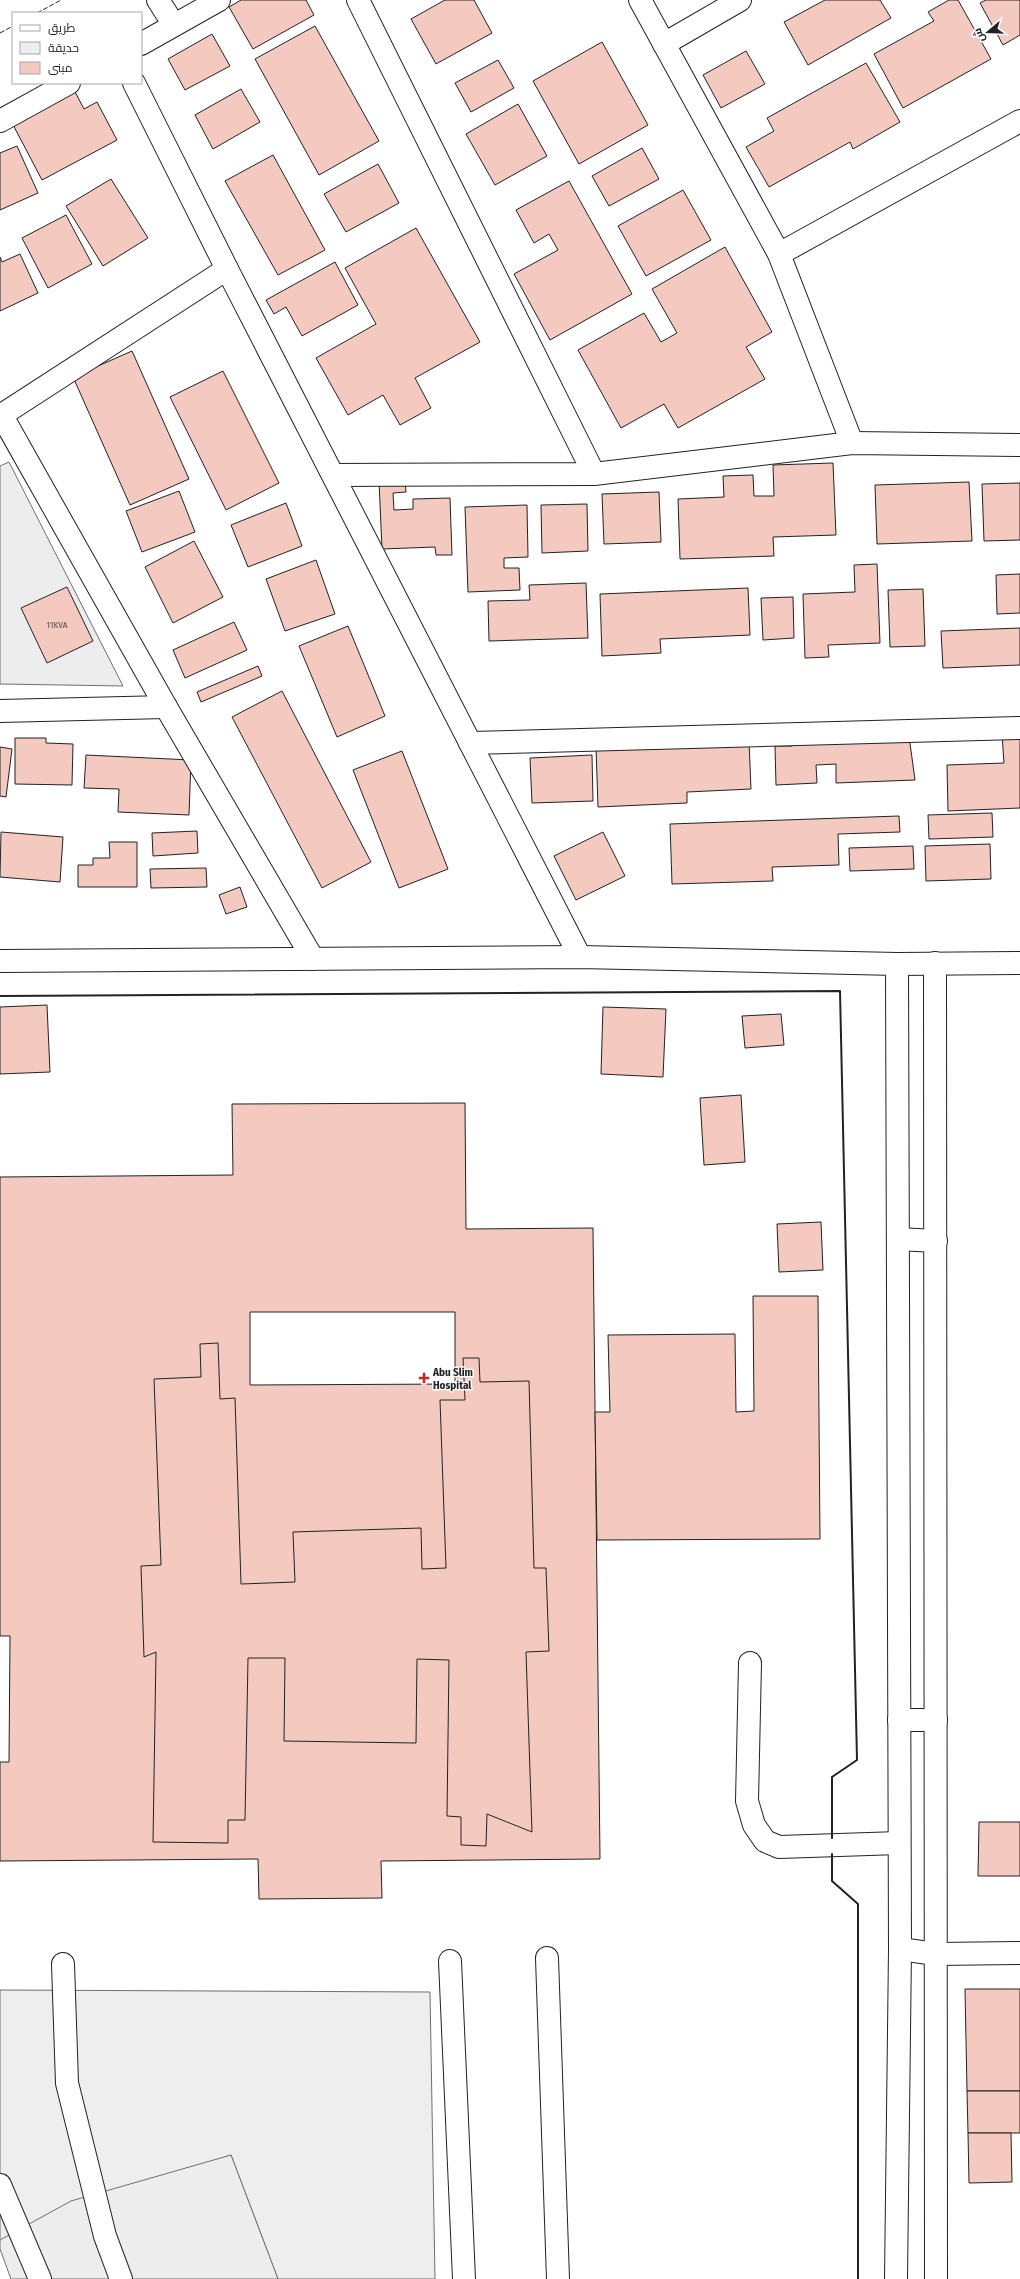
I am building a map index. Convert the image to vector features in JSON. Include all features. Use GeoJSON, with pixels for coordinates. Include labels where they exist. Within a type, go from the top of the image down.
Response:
{"type":"FeatureCollection","features":[{"type":"Feature","properties":{"kind":"street"},"geometry":{"type":"LineString","coordinates":[[158,0],[174,25]]}},
{"type":"Feature","properties":{"kind":"street"},"geometry":{"type":"LineString","coordinates":[[142,43],[219,0]]}},
{"type":"Feature","properties":{"kind":"street"},"geometry":{"type":"LineString","coordinates":[[358,0],[594,474]]}},
{"type":"Feature","properties":{"kind":"street"},"geometry":{"type":"LineString","coordinates":[[640,0],[779,254],[852,443]]}},
{"type":"Feature","properties":{"kind":"street"},"geometry":{"type":"LineString","coordinates":[[664,44],[740,0]]}},
{"type":"Feature","properties":{"kind":"street"},"geometry":{"type":"LineString","coordinates":[[0,121],[67,84]]}},
{"type":"Feature","properties":{"kind":"street"},"geometry":{"type":"LineString","coordinates":[[134,84],[227,269],[580,957]]}},
{"type":"Feature","properties":{"kind":"street"},"geometry":{"type":"LineString","coordinates":[[779,254],[1020,121]]}},
{"type":"Feature","properties":{"kind":"street"},"geometry":{"type":"LineString","coordinates":[[227,269],[1,416],[166,706],[313,959]]}},
{"type":"Feature","properties":{"kind":"street"},"geometry":{"type":"LineString","coordinates":[[333,475],[594,474],[852,443],[1020,445]]}},
{"type":"Feature","properties":{"kind":"street"},"geometry":{"type":"LineString","coordinates":[[0,711],[166,706]]}},
{"type":"Feature","properties":{"kind":"street"},"geometry":{"type":"LineString","coordinates":[[470,743],[1020,728]]}},
{"type":"Feature","properties":{"kind":"street"},"geometry":{"type":"LineString","coordinates":[[0,961],[580,957],[897,964],[1020,964]]}},
{"type":"Feature","properties":{"kind":"street"},"geometry":{"type":"LineString","coordinates":[[936,963],[936,2279]]}},
{"type":"Feature","properties":{"kind":"street"},"geometry":{"type":"LineString","coordinates":[[896,2279],[900,1949],[897,964]]}},
{"type":"Feature","properties":{"kind":"street"},"geometry":{"type":"LineString","coordinates":[[898,1239],[936,1241]]}},
{"type":"Feature","properties":{"kind":"street"},"geometry":{"type":"LineString","coordinates":[[750,1663],[747,1802],[754,1825],[764,1841],[780,1847],[900,1843]]}},
{"type":"Feature","properties":{"kind":"street"},"geometry":{"type":"LineString","coordinates":[[899,1720],[936,1720]]}},
{"type":"Feature","properties":{"kind":"street"},"geometry":{"type":"LineString","coordinates":[[900,1949],[936,1954],[1020,1953]]}},
{"type":"Feature","properties":{"kind":"street"},"geometry":{"type":"LineString","coordinates":[[547,1958],[558,2279]]}},
{"type":"Feature","properties":{"kind":"street"},"geometry":{"type":"LineString","coordinates":[[450,1961],[464,2279]]}},
{"type":"Feature","properties":{"kind":"street"},"geometry":{"type":"LineString","coordinates":[[63,1964],[68,2083],[105,2236],[121,2279]]}},
{"type":"Feature","properties":{"kind":"street"},"geometry":{"type":"LineString","coordinates":[[0,2186],[40,2279]]}},
{"type":"Feature","properties":{"kind":"green space"},"geometry":{"type":"Polygon","coordinates":[[[0,1990],[430,1992],[435,2279],[278,2279],[231,2155],[0,2242],[0,1990]]]}},
{"type":"Feature","properties":{"kind":"shaded area"},"geometry":{"type":"Polygon","coordinates":[[[9,462],[123,686],[0,684],[0,466],[9,462]]]}},
{"type":"Feature","properties":{"kind":"shaded area"},"geometry":{"type":"Polygon","coordinates":[[[231,2155],[278,2279],[11,2279],[0,2249],[0,2240],[71,2201],[231,2155]]]}},
{"type":"Feature","properties":{"kind":"building"},"geometry":{"type":"Polygon","coordinates":[[[241,0],[306,0],[314,15],[253,49],[229,7],[241,0]]]}},
{"type":"Feature","properties":{"kind":"building"},"geometry":{"type":"Polygon","coordinates":[[[445,0],[474,0],[492,33],[436,64],[411,19],[445,0]]]}},
{"type":"Feature","properties":{"kind":"building"},"geometry":{"type":"Polygon","coordinates":[[[825,0],[880,0],[891,18],[808,65],[784,22],[825,0]]]}},
{"type":"Feature","properties":{"kind":"building"},"geometry":{"type":"Polygon","coordinates":[[[949,0],[958,0],[991,59],[903,108],[874,54],[934,21],[928,12],[949,0]]]}},
{"type":"Feature","properties":{"kind":"building"},"geometry":{"type":"Polygon","coordinates":[[[986,0],[1020,0],[1020,35],[1003,45],[980,3],[986,0]]]}},
{"type":"Feature","properties":{"kind":"building"},"geometry":{"type":"Polygon","coordinates":[[[315,26],[379,141],[319,175],[255,59],[315,26]]]}},
{"type":"Feature","properties":{"kind":"building"},"geometry":{"type":"Polygon","coordinates":[[[212,34],[230,66],[185,90],[168,59],[212,34]]]}},
{"type":"Feature","properties":{"kind":"building"},"geometry":{"type":"Polygon","coordinates":[[[602,42],[648,125],[579,164],[533,81],[602,42]]]}},
{"type":"Feature","properties":{"kind":"building"},"geometry":{"type":"Polygon","coordinates":[[[746,51],[765,84],[721,108],[703,75],[746,51]]]}},
{"type":"Feature","properties":{"kind":"building"},"geometry":{"type":"Polygon","coordinates":[[[498,60],[514,88],[471,112],[455,83],[498,60]]]}},
{"type":"Feature","properties":{"kind":"building"},"geometry":{"type":"Polygon","coordinates":[[[866,63],[900,122],[853,149],[850,142],[769,187],[746,147],[774,131],[767,118],[866,63]]]}},
{"type":"Feature","properties":{"kind":"building"},"geometry":{"type":"Polygon","coordinates":[[[72,86],[84,109],[97,102],[117,140],[42,180],[10,119],[72,86]]]}},
{"type":"Feature","properties":{"kind":"building"},"geometry":{"type":"Polygon","coordinates":[[[241,89],[260,122],[213,149],[195,115],[241,89]]]}},
{"type":"Feature","properties":{"kind":"building"},"geometry":{"type":"Polygon","coordinates":[[[518,104],[547,156],[495,185],[466,134],[518,104]]]}},
{"type":"Feature","properties":{"kind":"building"},"geometry":{"type":"Polygon","coordinates":[[[17,146],[38,193],[0,210],[0,153],[17,146]]]}},
{"type":"Feature","properties":{"kind":"building"},"geometry":{"type":"Polygon","coordinates":[[[642,148],[659,179],[609,206],[592,176],[642,148]]]}},
{"type":"Feature","properties":{"kind":"building"},"geometry":{"type":"Polygon","coordinates":[[[273,155],[325,250],[278,275],[225,181],[273,155]]]}},
{"type":"Feature","properties":{"kind":"building"},"geometry":{"type":"Polygon","coordinates":[[[378,164],[399,203],[346,232],[324,194],[378,164]]]}},
{"type":"Feature","properties":{"kind":"building"},"geometry":{"type":"Polygon","coordinates":[[[111,179],[148,238],[103,266],[66,206],[111,179]]]}},
{"type":"Feature","properties":{"kind":"building"},"geometry":{"type":"Polygon","coordinates":[[[569,181],[632,294],[550,340],[514,274],[558,250],[549,234],[534,243],[516,210],[569,181]]]}},
{"type":"Feature","properties":{"kind":"building"},"geometry":{"type":"Polygon","coordinates":[[[683,190],[711,240],[646,276],[618,226],[683,190]]]}},
{"type":"Feature","properties":{"kind":"building"},"geometry":{"type":"Polygon","coordinates":[[[66,215],[92,264],[48,288],[22,238],[66,215]]]}},
{"type":"Feature","properties":{"kind":"building"},"geometry":{"type":"Polygon","coordinates":[[[416,228],[480,342],[415,378],[431,408],[400,425],[383,395],[348,415],[316,358],[376,324],[345,268],[416,228]]]}},
{"type":"Feature","properties":{"kind":"building"},"geometry":{"type":"Polygon","coordinates":[[[725,247],[772,332],[746,347],[765,379],[678,428],[664,404],[621,428],[578,350],[644,313],[661,342],[677,333],[652,289],[725,247]]]}},
{"type":"Feature","properties":{"kind":"building"},"geometry":{"type":"Polygon","coordinates":[[[20,254],[38,293],[0,311],[0,257],[2,262],[20,254]]]}},
{"type":"Feature","properties":{"kind":"building"},"geometry":{"type":"Polygon","coordinates":[[[335,262],[358,305],[302,336],[286,307],[274,314],[266,300],[335,262]]]}},
{"type":"Feature","properties":{"kind":"building"},"geometry":{"type":"Polygon","coordinates":[[[132,351],[189,479],[130,505],[73,377],[132,351]]]}},
{"type":"Feature","properties":{"kind":"building"},"geometry":{"type":"Polygon","coordinates":[[[223,371],[279,483],[226,510],[170,397],[223,371]]]}},
{"type":"Feature","properties":{"kind":"building"},"geometry":{"type":"Polygon","coordinates":[[[833,463],[836,535],[773,537],[774,556],[680,559],[678,499],[724,497],[723,476],[753,475],[754,496],[774,496],[773,465],[833,463]]]}},
{"type":"Feature","properties":{"kind":"building"},"geometry":{"type":"Polygon","coordinates":[[[405,480],[406,492],[393,493],[394,510],[413,509],[413,499],[450,498],[452,555],[436,555],[435,547],[382,549],[379,481],[405,480]]]}},
{"type":"Feature","properties":{"kind":"building"},"geometry":{"type":"Polygon","coordinates":[[[969,482],[972,541],[877,544],[875,485],[969,482]]]}},
{"type":"Feature","properties":{"kind":"building"},"geometry":{"type":"Polygon","coordinates":[[[1020,483],[1020,540],[984,541],[982,484],[1020,483]]]}},
{"type":"Feature","properties":{"kind":"building"},"geometry":{"type":"Polygon","coordinates":[[[179,491],[195,532],[142,552],[126,511],[179,491]]]}},
{"type":"Feature","properties":{"kind":"building"},"geometry":{"type":"Polygon","coordinates":[[[659,492],[661,542],[604,544],[602,494],[659,492]]]}},
{"type":"Feature","properties":{"kind":"building"},"geometry":{"type":"Polygon","coordinates":[[[286,503],[302,546],[248,567],[231,525],[286,503]]]}},
{"type":"Feature","properties":{"kind":"building"},"geometry":{"type":"Polygon","coordinates":[[[587,504],[588,551],[542,553],[541,505],[587,504]]]}},
{"type":"Feature","properties":{"kind":"building"},"geometry":{"type":"Polygon","coordinates":[[[527,505],[528,557],[504,558],[504,568],[519,568],[520,590],[468,592],[465,507],[527,505]]]}},
{"type":"Feature","properties":{"kind":"building"},"geometry":{"type":"Polygon","coordinates":[[[194,541],[223,597],[173,623],[145,567],[194,541]]]}},
{"type":"Feature","properties":{"kind":"building"},"geometry":{"type":"Polygon","coordinates":[[[316,560],[335,614],[285,631],[266,579],[316,560]]]}},
{"type":"Feature","properties":{"kind":"building"},"geometry":{"type":"Polygon","coordinates":[[[877,564],[880,643],[828,645],[829,657],[805,658],[803,594],[855,592],[854,565],[877,564]]]}},
{"type":"Feature","properties":{"kind":"building"},"geometry":{"type":"Polygon","coordinates":[[[1020,574],[1020,613],[997,614],[996,575],[1020,574]]]}},
{"type":"Feature","properties":{"kind":"building"},"geometry":{"type":"Polygon","coordinates":[[[586,583],[588,638],[489,641],[488,601],[530,600],[529,585],[586,583]]]}},
{"type":"Feature","properties":{"kind":"building"},"geometry":{"type":"Polygon","coordinates":[[[67,587],[93,641],[47,663],[21,608],[67,587]]]}},
{"type":"Feature","properties":{"kind":"building"},"geometry":{"type":"Polygon","coordinates":[[[748,588],[750,635],[660,639],[661,653],[602,656],[600,594],[748,588]]]}},
{"type":"Feature","properties":{"kind":"building"},"geometry":{"type":"Polygon","coordinates":[[[923,589],[925,646],[890,647],[888,590],[923,589]]]}},
{"type":"Feature","properties":{"kind":"building"},"geometry":{"type":"Polygon","coordinates":[[[793,597],[794,638],[763,640],[761,598],[793,597]]]}},
{"type":"Feature","properties":{"kind":"building"},"geometry":{"type":"Polygon","coordinates":[[[234,622],[247,650],[185,678],[173,650],[234,622]]]}},
{"type":"Feature","properties":{"kind":"building"},"geometry":{"type":"Polygon","coordinates":[[[348,626],[385,716],[337,737],[299,646],[348,626]]]}},
{"type":"Feature","properties":{"kind":"building"},"geometry":{"type":"Polygon","coordinates":[[[1020,628],[1020,665],[943,668],[941,631],[1020,628]]]}},
{"type":"Feature","properties":{"kind":"building"},"geometry":{"type":"Polygon","coordinates":[[[258,666],[262,676],[201,702],[197,692],[258,666]]]}},
{"type":"Feature","properties":{"kind":"building"},"geometry":{"type":"Polygon","coordinates":[[[282,691],[371,862],[322,888],[232,717],[282,691]]]}},
{"type":"Feature","properties":{"kind":"building"},"geometry":{"type":"Polygon","coordinates":[[[1002,735],[1020,735],[1020,808],[948,811],[947,765],[1004,763],[1002,735]]]}},
{"type":"Feature","properties":{"kind":"building"},"geometry":{"type":"Polygon","coordinates":[[[909,736],[915,780],[836,783],[836,764],[816,765],[817,783],[776,785],[775,746],[792,746],[793,741],[909,736]]]}},
{"type":"Feature","properties":{"kind":"building"},"geometry":{"type":"Polygon","coordinates":[[[15,738],[46,738],[46,743],[73,744],[72,785],[15,784],[15,738]]]}},
{"type":"Feature","properties":{"kind":"building"},"geometry":{"type":"Polygon","coordinates":[[[749,741],[751,789],[687,792],[687,803],[598,807],[596,747],[749,741]]]}},
{"type":"Feature","properties":{"kind":"building"},"geometry":{"type":"Polygon","coordinates":[[[0,747],[12,749],[6,797],[0,796],[0,747]]]}},
{"type":"Feature","properties":{"kind":"building"},"geometry":{"type":"Polygon","coordinates":[[[402,751],[448,869],[399,888],[353,770],[402,751]]]}},
{"type":"Feature","properties":{"kind":"building"},"geometry":{"type":"Polygon","coordinates":[[[86,755],[191,760],[189,815],[118,812],[119,789],[84,788],[86,755]]]}},
{"type":"Feature","properties":{"kind":"building"},"geometry":{"type":"Polygon","coordinates":[[[592,755],[593,801],[532,803],[530,758],[592,755]]]}},
{"type":"Feature","properties":{"kind":"building"},"geometry":{"type":"Polygon","coordinates":[[[992,813],[993,837],[929,839],[928,815],[992,813]]]}},
{"type":"Feature","properties":{"kind":"building"},"geometry":{"type":"Polygon","coordinates":[[[899,816],[900,832],[838,834],[839,865],[772,867],[773,881],[672,884],[670,824],[899,816]]]}},
{"type":"Feature","properties":{"kind":"building"},"geometry":{"type":"Polygon","coordinates":[[[197,831],[198,853],[153,856],[152,833],[197,831]]]}},
{"type":"Feature","properties":{"kind":"building"},"geometry":{"type":"Polygon","coordinates":[[[1,832],[63,837],[60,882],[0,877],[1,832]]]}},
{"type":"Feature","properties":{"kind":"building"},"geometry":{"type":"Polygon","coordinates":[[[603,832],[625,876],[576,900],[554,856],[603,832]]]}},
{"type":"Feature","properties":{"kind":"building"},"geometry":{"type":"Polygon","coordinates":[[[109,842],[137,842],[137,887],[78,887],[78,865],[93,865],[93,858],[110,858],[109,842]]]}},
{"type":"Feature","properties":{"kind":"building"},"geometry":{"type":"Polygon","coordinates":[[[990,844],[991,879],[926,881],[925,846],[990,844]]]}},
{"type":"Feature","properties":{"kind":"building"},"geometry":{"type":"Polygon","coordinates":[[[913,846],[914,869],[850,871],[849,848],[913,846]]]}},
{"type":"Feature","properties":{"kind":"building"},"geometry":{"type":"Polygon","coordinates":[[[206,868],[207,887],[151,888],[150,869],[206,868]]]}},
{"type":"Feature","properties":{"kind":"building"},"geometry":{"type":"Polygon","coordinates":[[[240,887],[247,907],[226,914],[219,895],[240,887]]]}},
{"type":"Feature","properties":{"kind":"building"},"geometry":{"type":"Polygon","coordinates":[[[47,1005],[50,1072],[0,1074],[0,1007],[47,1005]]]}},
{"type":"Feature","properties":{"kind":"building"},"geometry":{"type":"Polygon","coordinates":[[[603,1007],[666,1009],[663,1077],[601,1074],[603,1007]]]}},
{"type":"Feature","properties":{"kind":"building"},"geometry":{"type":"Polygon","coordinates":[[[781,1014],[784,1045],[745,1048],[742,1016],[781,1014]]]}},
{"type":"Feature","properties":{"kind":"building"},"geometry":{"type":"Polygon","coordinates":[[[741,1095],[745,1162],[704,1165],[700,1098],[741,1095]]]}},
{"type":"Feature","properties":{"kind":"building"},"geometry":{"type":"Polygon","coordinates":[[[465,1103],[466,1229],[593,1228],[600,1859],[381,1861],[382,1898],[259,1899],[258,1859],[0,1861],[0,1762],[9,1762],[10,1636],[0,1636],[0,1177],[233,1175],[232,1104],[465,1103]],[[250,1312],[250,1385],[455,1384],[455,1312],[250,1312]]]}},
{"type":"Feature","properties":{"kind":"building"},"geometry":{"type":"Polygon","coordinates":[[[821,1222],[823,1270],[779,1272],[777,1224],[821,1222]]]}},
{"type":"Feature","properties":{"kind":"building"},"geometry":{"type":"Polygon","coordinates":[[[753,1296],[818,1296],[820,1539],[597,1540],[595,1412],[610,1412],[608,1335],[735,1334],[736,1412],[754,1411],[753,1296]]]}},
{"type":"Feature","properties":{"kind":"building"},"geometry":{"type":"Polygon","coordinates":[[[218,1343],[220,1399],[235,1398],[241,1584],[295,1582],[293,1532],[421,1528],[422,1569],[446,1568],[440,1400],[465,1400],[463,1358],[479,1358],[480,1382],[529,1381],[534,1568],[546,1568],[549,1651],[526,1652],[532,1832],[487,1814],[486,1846],[461,1845],[461,1817],[447,1816],[449,1660],[417,1659],[416,1743],[284,1741],[285,1658],[248,1658],[245,1820],[228,1820],[228,1843],[153,1842],[156,1652],[144,1657],[141,1566],[161,1565],[154,1379],[201,1377],[200,1344],[218,1343]]]}},
{"type":"Feature","properties":{"kind":"building"},"geometry":{"type":"Polygon","coordinates":[[[979,1822],[1020,1822],[1020,1876],[978,1876],[979,1822]]]}},
{"type":"Feature","properties":{"kind":"building"},"geometry":{"type":"Polygon","coordinates":[[[965,1989],[1020,1989],[1020,2091],[967,2091],[965,1989]]]}},
{"type":"Feature","properties":{"kind":"building"},"geometry":{"type":"Polygon","coordinates":[[[967,2091],[1020,2091],[1020,2133],[968,2133],[967,2091]]]}},
{"type":"Feature","properties":{"kind":"building"},"geometry":{"type":"Polygon","coordinates":[[[968,2133],[1011,2133],[1012,2182],[969,2183],[968,2133]]]}},
{"type":"Feature","properties":{"kind":"fence"},"geometry":{"type":"LineString","coordinates":[[39,12],[61,0]]}},
{"type":"Feature","properties":{"kind":"fence"},"geometry":{"type":"LineString","coordinates":[[0,33],[12,27]]}},
{"type":"Feature","properties":{"kind":"wall"},"geometry":{"type":"LineString","coordinates":[[0,996],[840,991],[857,1760],[832,1777],[832,1838]]}},
{"type":"Feature","properties":{"kind":"wall"},"geometry":{"type":"LineString","coordinates":[[832,1854],[832,1881],[858,1904],[858,2279]]}},
{"type":"Feature","properties":{"kind":"place","name":"Abu Slim Hospital"},"geometry":{"type":"Point","coordinates":[424,1378]}}]}
